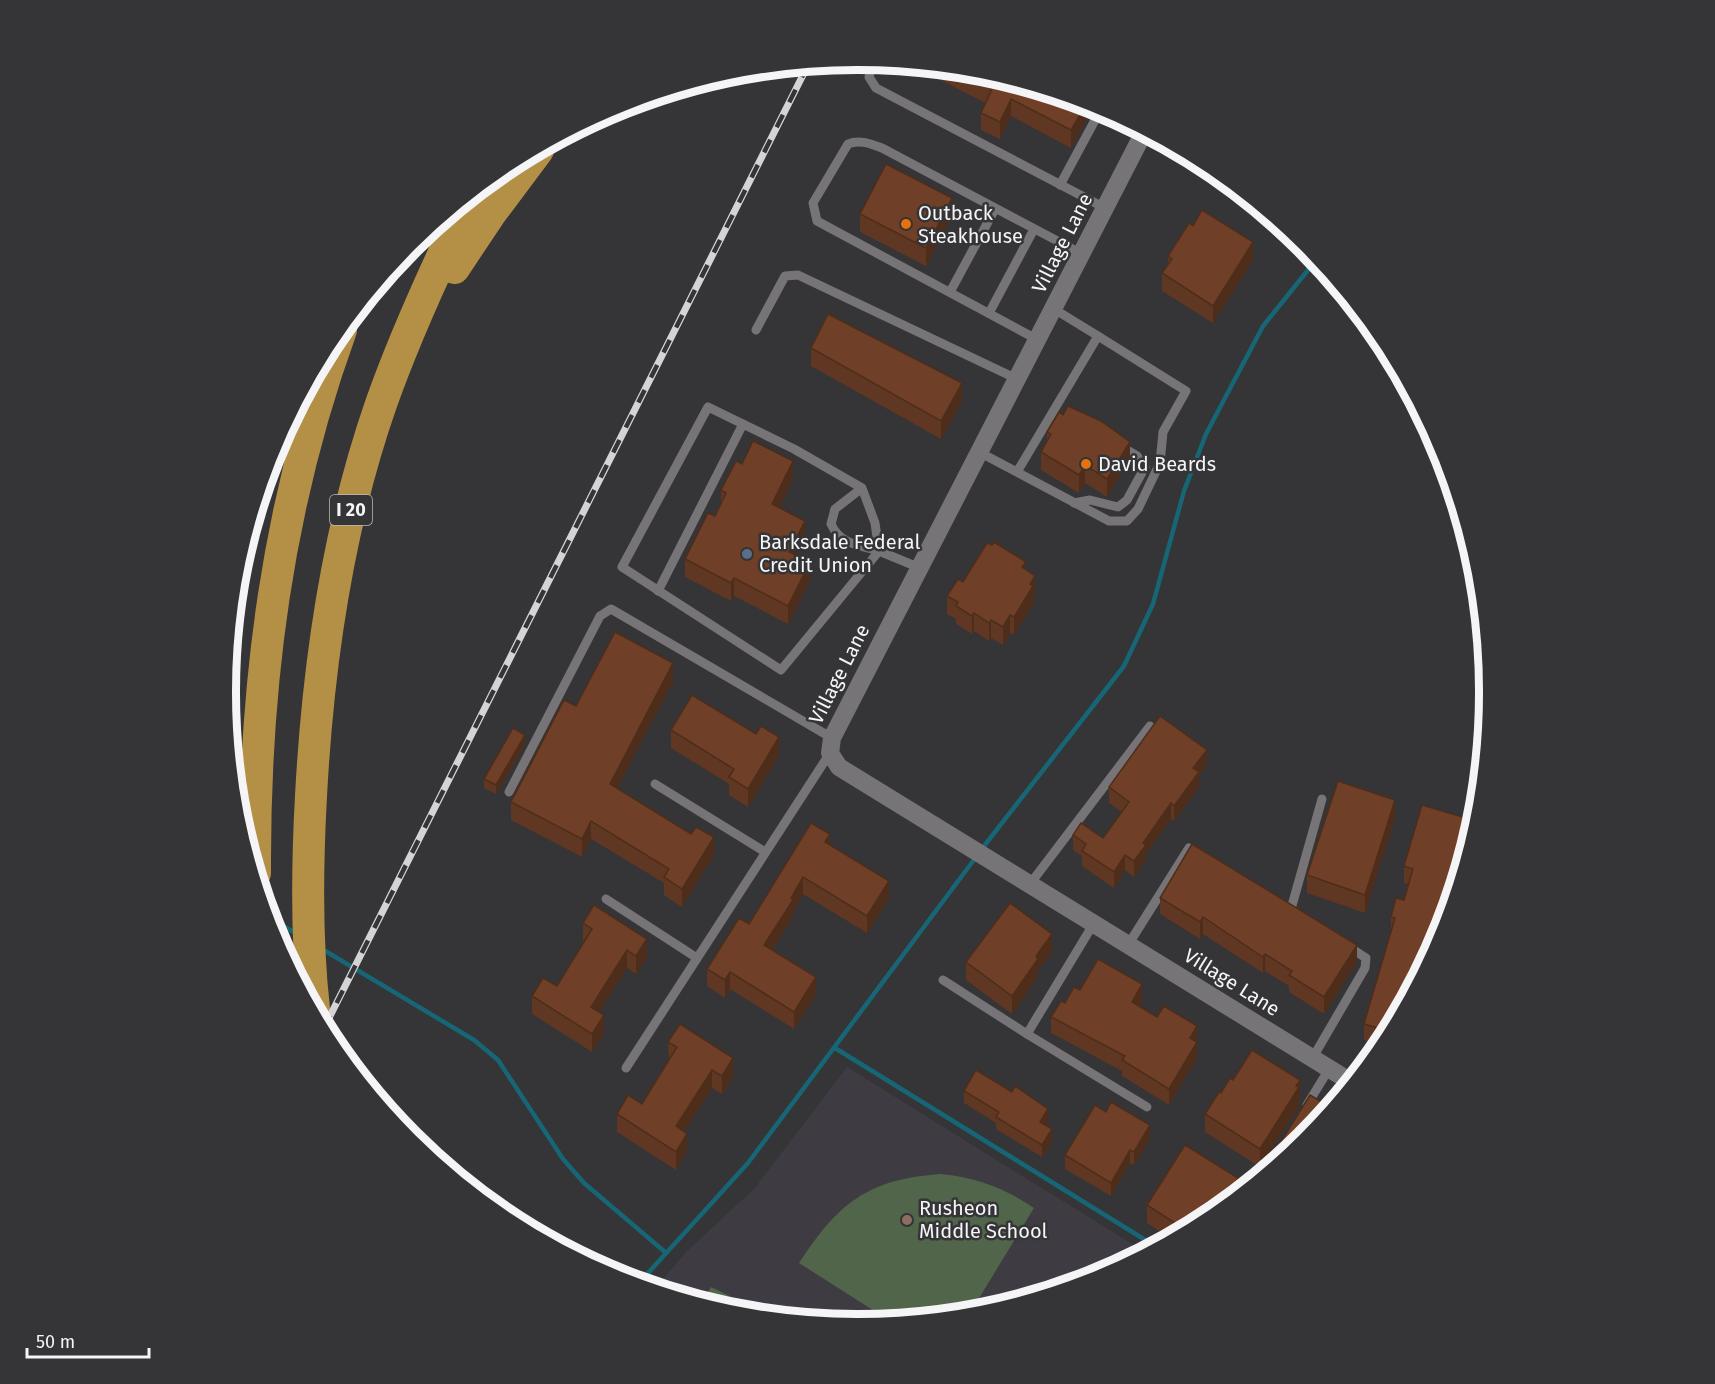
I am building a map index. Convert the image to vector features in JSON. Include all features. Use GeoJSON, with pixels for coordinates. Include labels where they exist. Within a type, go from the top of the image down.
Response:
{"type":"FeatureCollection","features":[{"type":"Feature","properties":{"kind":"highway"},"geometry":{"type":"LineString","coordinates":[[403,350],[432,310],[457,263],[525,167]]}},
{"type":"Feature","properties":{"kind":"highway","name":"I 20"},"geometry":{"type":"LineString","coordinates":[[312,990],[308,944],[308,844],[322,652],[359,479],[381,405],[434,271],[463,213]]}},
{"type":"Feature","properties":{"kind":"highway"},"geometry":{"type":"LineString","coordinates":[[292,496],[314,411],[329,365]]}},
{"type":"Feature","properties":{"kind":"highway"},"geometry":{"type":"LineString","coordinates":[[255,844],[258,726],[265,649],[306,407]]}},
{"type":"Feature","properties":{"kind":"street","name":"Village Lane"},"geometry":{"type":"LineString","coordinates":[[1140,139],[831,745],[839,766],[1344,1078]]}},
{"type":"Feature","properties":{"kind":"lane"},"geometry":{"type":"LineString","coordinates":[[870,71],[869,77],[876,88],[1105,208]]}},
{"type":"Feature","properties":{"kind":"lane"},"geometry":{"type":"LineString","coordinates":[[1060,185],[1096,118]]}},
{"type":"Feature","properties":{"kind":"lane"},"geometry":{"type":"LineString","coordinates":[[1038,340],[817,221],[813,203],[848,144],[854,141],[882,148],[1082,254]]}},
{"type":"Feature","properties":{"kind":"lane"},"geometry":{"type":"LineString","coordinates":[[950,292],[995,209]]}},
{"type":"Feature","properties":{"kind":"lane"},"geometry":{"type":"LineString","coordinates":[[989,313],[1034,229]]}},
{"type":"Feature","properties":{"kind":"lane"},"geometry":{"type":"LineString","coordinates":[[756,330],[785,276],[798,275],[1017,379]]}},
{"type":"Feature","properties":{"kind":"lane"},"geometry":{"type":"LineString","coordinates":[[979,452],[1109,521],[1126,521],[1138,509],[1160,463],[1163,432],[1186,391],[1054,309]]}},
{"type":"Feature","properties":{"kind":"lane"},"geometry":{"type":"LineString","coordinates":[[1017,472],[1053,408],[1098,336]]}},
{"type":"Feature","properties":{"kind":"lane"},"geometry":{"type":"LineString","coordinates":[[708,407],[743,424],[862,488],[874,523],[879,551],[781,670],[622,567],[708,407]]}},
{"type":"Feature","properties":{"kind":"lane"},"geometry":{"type":"LineString","coordinates":[[1053,408],[1062,413]]}},
{"type":"Feature","properties":{"kind":"lane"},"geometry":{"type":"LineString","coordinates":[[658,591],[743,424]]}},
{"type":"Feature","properties":{"kind":"lane"},"geometry":{"type":"LineString","coordinates":[[1074,503],[1090,500],[1119,507],[1127,500],[1145,467],[1137,456],[1108,438]]}},
{"type":"Feature","properties":{"kind":"lane"},"geometry":{"type":"LineString","coordinates":[[862,488],[836,509],[831,524],[836,535],[848,542],[920,567]]}},
{"type":"Feature","properties":{"kind":"lane"},"geometry":{"type":"LineString","coordinates":[[509,792],[600,616],[611,609],[831,745],[626,1068]]}},
{"type":"Feature","properties":{"kind":"lane"},"geometry":{"type":"LineString","coordinates":[[1030,884],[1150,726]]}},
{"type":"Feature","properties":{"kind":"lane"},"geometry":{"type":"LineString","coordinates":[[655,784],[765,852]]}},
{"type":"Feature","properties":{"kind":"lane"},"geometry":{"type":"LineString","coordinates":[[1300,915],[1287,907],[1322,800]]}},
{"type":"Feature","properties":{"kind":"lane"},"geometry":{"type":"LineString","coordinates":[[1128,945],[1189,848],[1210,860]]}},
{"type":"Feature","properties":{"kind":"lane"},"geometry":{"type":"LineString","coordinates":[[606,899],[697,958]]}},
{"type":"Feature","properties":{"kind":"lane"},"geometry":{"type":"LineString","coordinates":[[1027,1034],[1094,923]]}},
{"type":"Feature","properties":{"kind":"lane"},"geometry":{"type":"LineString","coordinates":[[1312,1059],[1365,968],[1366,958],[1338,940]]}},
{"type":"Feature","properties":{"kind":"lane"},"geometry":{"type":"LineString","coordinates":[[943,981],[1147,1107]]}},
{"type":"Feature","properties":{"kind":"lane"},"geometry":{"type":"LineString","coordinates":[[1304,1110],[1329,1069]]}},
{"type":"Feature","properties":{"kind":"lane"},"geometry":{"type":"LineString","coordinates":[[1282,1145],[1285,1140]]}},
{"type":"Feature","properties":{"kind":"shaded area","name":"Rusheon Middle School"},"geometry":{"type":"Polygon","coordinates":[[[847,1067],[1136,1247],[1057,1281],[1018,1292],[979,1302],[898,1312],[858,1314],[776,1308],[736,1302],[660,1282],[687,1251],[754,1189],[847,1067]]]}},
{"type":"Feature","properties":{"kind":"green space"},"geometry":{"type":"Polygon","coordinates":[[[941,1174],[966,1178],[1013,1195],[1034,1208],[976,1302],[877,1313],[799,1263],[827,1224],[857,1198],[874,1189],[916,1177],[941,1174]]]}},
{"type":"Feature","properties":{"kind":"green space"},"geometry":{"type":"Polygon","coordinates":[[[711,1287],[745,1303],[736,1302],[707,1294],[711,1287]]]}},
{"type":"Feature","properties":{"kind":"building"},"geometry":{"type":"Polygon","coordinates":[[[978,82],[1057,103],[1081,113],[1071,130],[1011,99],[1000,122],[981,113],[992,89],[978,82]]]}},
{"type":"Feature","properties":{"kind":"building","name":"Outback Steakhouse"},"geometry":{"type":"Polygon","coordinates":[[[886,164],[952,198],[926,248],[860,214],[886,164]]]}},
{"type":"Feature","properties":{"kind":"building"},"geometry":{"type":"Polygon","coordinates":[[[1202,210],[1253,242],[1213,306],[1162,273],[1172,259],[1168,256],[1189,223],[1193,226],[1202,210]]]}},
{"type":"Feature","properties":{"kind":"building"},"geometry":{"type":"Polygon","coordinates":[[[828,314],[962,383],[941,421],[811,348],[828,314]]]}},
{"type":"Feature","properties":{"kind":"building","name":"David Beards"},"geometry":{"type":"Polygon","coordinates":[[[1068,406],[1101,421],[1130,442],[1107,479],[1085,465],[1079,475],[1041,452],[1051,434],[1047,432],[1059,412],[1063,415],[1068,406]]]}},
{"type":"Feature","properties":{"kind":"building","name":"Barksdale Federal Credit Union"},"geometry":{"type":"Polygon","coordinates":[[[753,441],[793,461],[772,504],[805,521],[789,552],[810,562],[788,606],[734,578],[731,583],[685,559],[708,513],[715,516],[726,493],[721,490],[736,461],[742,464],[753,441]]]}},
{"type":"Feature","properties":{"kind":"building"},"geometry":{"type":"Polygon","coordinates":[[[994,542],[1026,562],[1022,567],[1035,576],[1030,584],[1033,586],[1014,617],[1010,615],[1003,627],[991,620],[989,623],[974,613],[972,616],[956,606],[958,602],[947,596],[958,579],[963,582],[987,543],[992,545],[994,542]]]}},
{"type":"Feature","properties":{"kind":"building"},"geometry":{"type":"Polygon","coordinates":[[[615,632],[673,663],[610,784],[691,834],[696,827],[714,837],[682,889],[664,877],[669,869],[591,821],[582,839],[511,802],[564,700],[576,706],[615,632]]]}},
{"type":"Feature","properties":{"kind":"building"},"geometry":{"type":"Polygon","coordinates":[[[692,695],[756,734],[761,726],[779,737],[748,789],[729,777],[734,769],[671,730],[692,695]]]}},
{"type":"Feature","properties":{"kind":"building"},"geometry":{"type":"Polygon","coordinates":[[[1160,716],[1207,750],[1193,768],[1199,772],[1174,806],[1171,803],[1143,843],[1146,845],[1134,861],[1125,855],[1114,872],[1082,851],[1086,844],[1073,835],[1081,823],[1103,838],[1129,802],[1109,787],[1160,716]]]}},
{"type":"Feature","properties":{"kind":"building"},"geometry":{"type":"Polygon","coordinates":[[[513,728],[525,735],[496,785],[484,779],[513,728]]]}},
{"type":"Feature","properties":{"kind":"building"},"geometry":{"type":"Polygon","coordinates":[[[1338,781],[1395,800],[1365,895],[1307,875],[1338,781]]]}},
{"type":"Feature","properties":{"kind":"building"},"geometry":{"type":"Polygon","coordinates":[[[1422,805],[1466,818],[1458,853],[1432,930],[1396,1003],[1380,1028],[1364,1024],[1395,918],[1391,917],[1396,898],[1404,900],[1413,869],[1404,866],[1422,805]]]}},
{"type":"Feature","properties":{"kind":"building"},"geometry":{"type":"Polygon","coordinates":[[[811,823],[830,834],[825,842],[889,881],[867,916],[803,877],[791,898],[793,900],[764,945],[816,977],[794,1012],[730,972],[725,980],[707,969],[739,918],[749,924],[811,823]]]}},
{"type":"Feature","properties":{"kind":"building"},"geometry":{"type":"Polygon","coordinates":[[[1192,844],[1357,945],[1324,997],[1289,975],[1292,971],[1265,954],[1263,957],[1203,917],[1200,922],[1160,898],[1192,844]]]}},
{"type":"Feature","properties":{"kind":"building"},"geometry":{"type":"Polygon","coordinates":[[[1010,903],[1052,934],[1012,996],[966,962],[1010,903]]]}},
{"type":"Feature","properties":{"kind":"building"},"geometry":{"type":"Polygon","coordinates":[[[594,905],[647,939],[636,956],[627,950],[591,1007],[604,1015],[592,1034],[532,996],[543,978],[557,986],[592,929],[583,923],[594,905]]]}},
{"type":"Feature","properties":{"kind":"building"},"geometry":{"type":"Polygon","coordinates":[[[1098,959],[1142,984],[1132,1002],[1157,1017],[1164,1006],[1197,1026],[1190,1038],[1197,1042],[1169,1089],[1122,1060],[1125,1056],[1051,1017],[1061,1001],[1065,1003],[1074,987],[1080,990],[1098,959]]]}},
{"type":"Feature","properties":{"kind":"building"},"geometry":{"type":"Polygon","coordinates":[[[680,1024],[733,1058],[722,1076],[712,1070],[676,1126],[687,1134],[676,1152],[617,1114],[628,1095],[642,1104],[677,1047],[668,1042],[680,1024]]]}},
{"type":"Feature","properties":{"kind":"building"},"geometry":{"type":"Polygon","coordinates":[[[1252,1050],[1300,1080],[1296,1086],[1299,1087],[1260,1149],[1205,1114],[1230,1078],[1233,1080],[1252,1050]]]}},
{"type":"Feature","properties":{"kind":"building"},"geometry":{"type":"Polygon","coordinates":[[[976,1070],[1012,1092],[1015,1086],[1048,1109],[1040,1122],[1052,1129],[1042,1145],[996,1117],[999,1112],[964,1091],[976,1070]]]}},
{"type":"Feature","properties":{"kind":"building"},"geometry":{"type":"Polygon","coordinates":[[[1310,1095],[1324,1103],[1297,1131],[1274,1152],[1310,1095]]]}},
{"type":"Feature","properties":{"kind":"building"},"geometry":{"type":"Polygon","coordinates":[[[1111,1102],[1150,1125],[1134,1152],[1130,1150],[1111,1183],[1065,1155],[1095,1105],[1106,1112],[1111,1102]]]}},
{"type":"Feature","properties":{"kind":"building"},"geometry":{"type":"Polygon","coordinates":[[[1185,1145],[1238,1178],[1232,1188],[1177,1224],[1147,1205],[1185,1145]]]}},
{"type":"Feature","properties":{"kind":"waterway"},"geometry":{"type":"LineString","coordinates":[[981,850],[1124,666],[1153,604],[1184,491],[1206,434],[1263,326],[1310,267]]}},
{"type":"Feature","properties":{"kind":"waterway"},"geometry":{"type":"LineString","coordinates":[[645,1276],[748,1163],[976,857]]}},
{"type":"Feature","properties":{"kind":"waterway"},"geometry":{"type":"LineString","coordinates":[[281,925],[297,934]]}},
{"type":"Feature","properties":{"kind":"waterway"},"geometry":{"type":"LineString","coordinates":[[322,949],[474,1040],[498,1060],[563,1159],[584,1183],[665,1252]]}},
{"type":"Feature","properties":{"kind":"waterway"},"geometry":{"type":"LineString","coordinates":[[835,1048],[1147,1241]]}},
{"type":"Feature","properties":{"kind":"railway"},"geometry":{"type":"LineString","coordinates":[[329,1018],[804,73]]}},
{"type":"Feature","properties":{"kind":"place","name":"Outback Steakhouse"},"geometry":{"type":"Point","coordinates":[906,224]}},
{"type":"Feature","properties":{"kind":"place","name":"David Beards"},"geometry":{"type":"Point","coordinates":[1086,464]}},
{"type":"Feature","properties":{"kind":"place","name":"Barksdale Federal Credit Union"},"geometry":{"type":"Point","coordinates":[747,554]}},
{"type":"Feature","properties":{"kind":"place","name":"Rusheon Middle School"},"geometry":{"type":"Point","coordinates":[907,1220]}}]}
